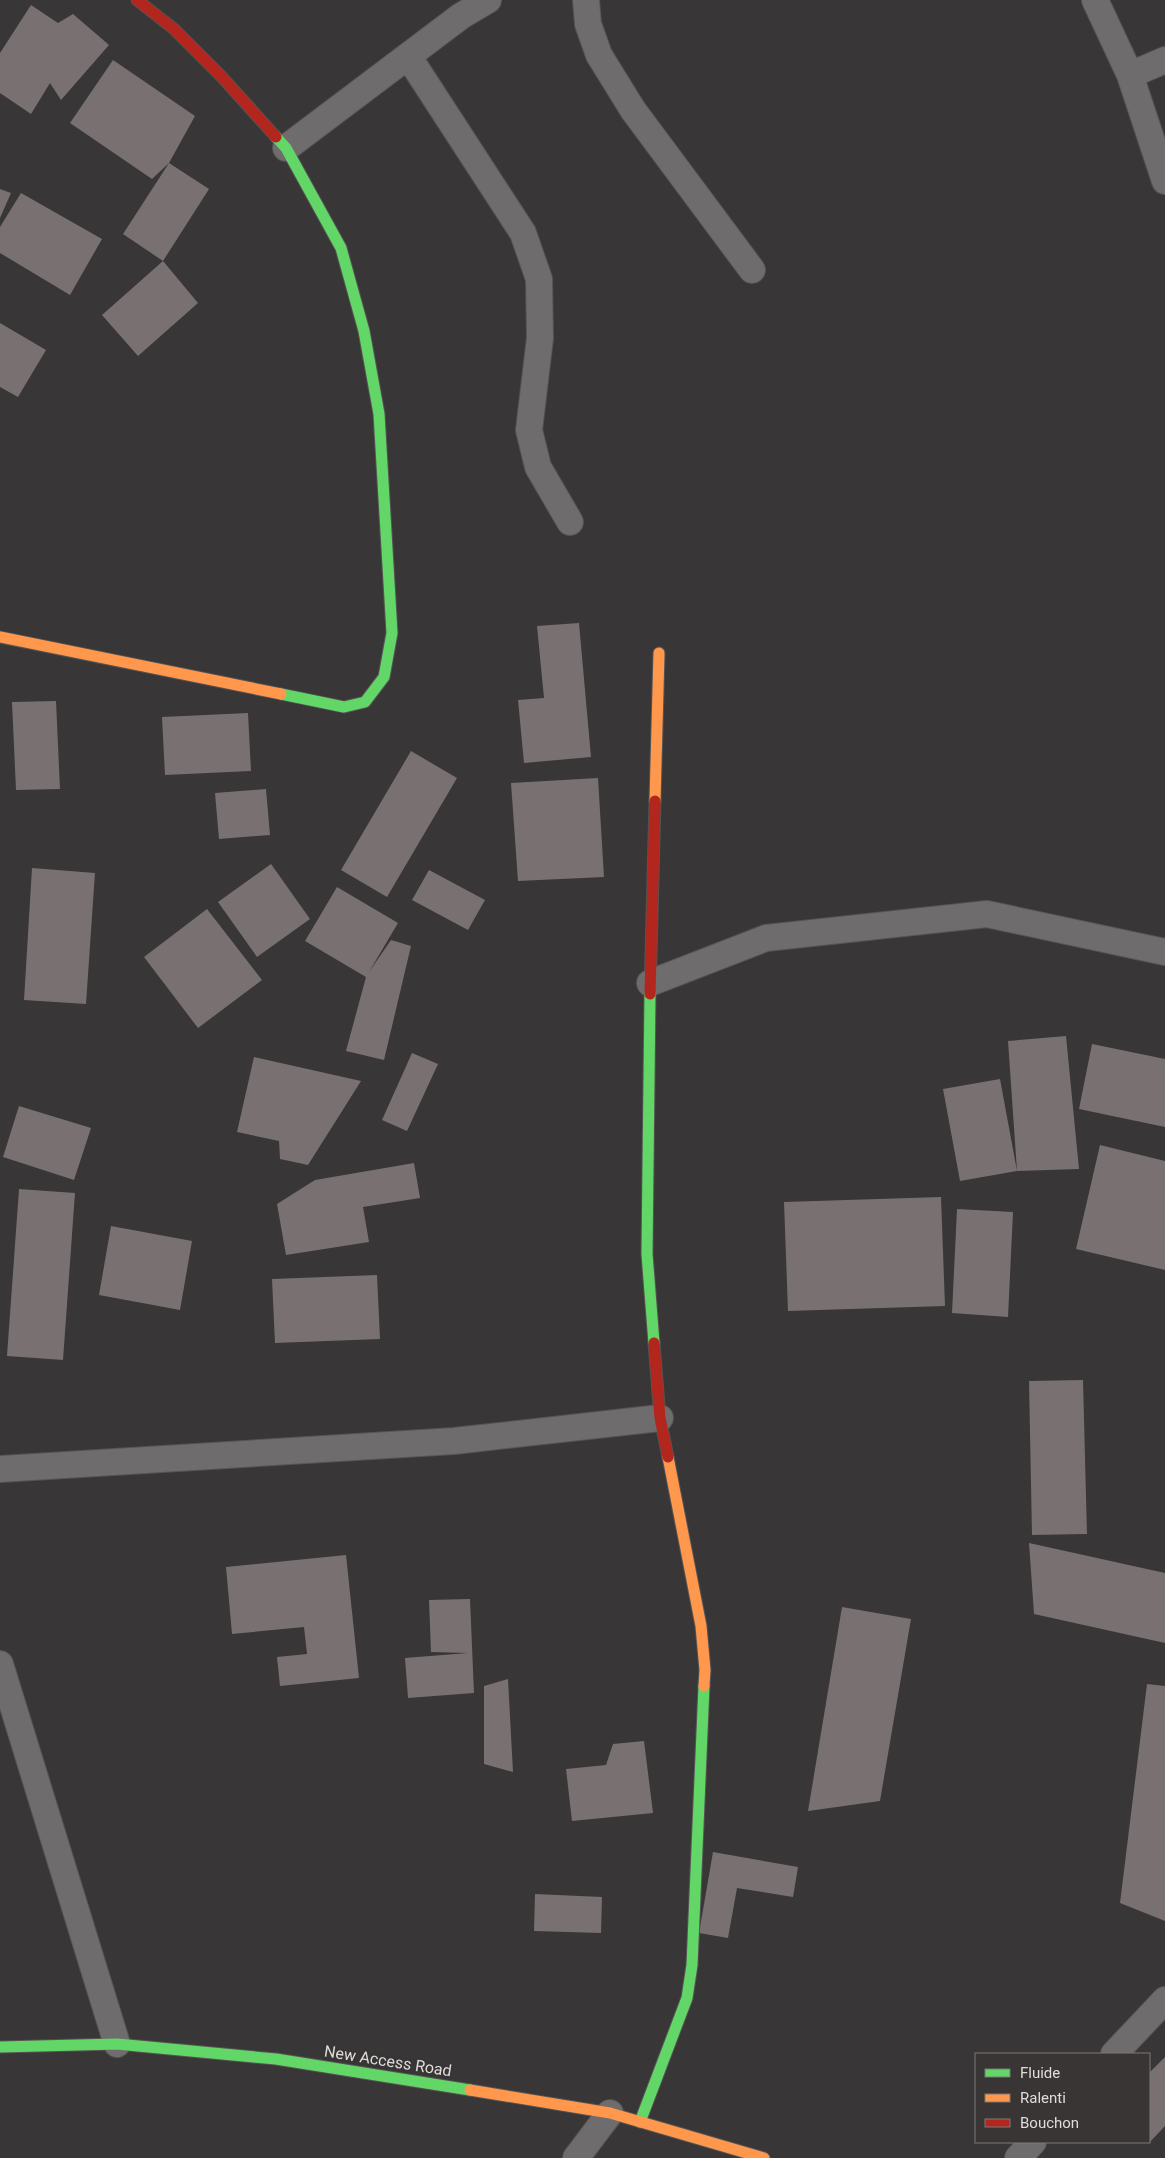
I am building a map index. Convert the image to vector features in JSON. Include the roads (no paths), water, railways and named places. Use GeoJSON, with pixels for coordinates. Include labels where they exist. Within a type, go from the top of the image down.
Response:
{"type":"FeatureCollection","features":[{"type":"Feature","properties":{"kind":"street"},"geometry":{"type":"LineString","coordinates":[[0,637],[344,707],[365,702],[384,677],[392,633],[379,414],[364,331],[341,248],[286,148],[221,76],[174,29],[137,0]]}},
{"type":"Feature","properties":{"kind":"street"},"geometry":{"type":"LineString","coordinates":[[286,148],[461,16],[488,0]]}},
{"type":"Feature","properties":{"kind":"street"},"geometry":{"type":"LineString","coordinates":[[586,0],[588,24],[599,55],[633,110],[752,270]]}},
{"type":"Feature","properties":{"kind":"street"},"geometry":{"type":"LineString","coordinates":[[1095,0],[1130,75],[1165,181]]}},
{"type":"Feature","properties":{"kind":"street"},"geometry":{"type":"LineString","coordinates":[[408,56],[523,233],[540,279],[540,338],[529,430],[538,467],[570,522]]}},
{"type":"Feature","properties":{"kind":"street"},"geometry":{"type":"LineString","coordinates":[[1130,75],[1165,60]]}},
{"type":"Feature","properties":{"kind":"street"},"geometry":{"type":"LineString","coordinates":[[640,2122],[688,1998],[692,1965],[705,1670],[701,1626],[660,1418],[647,1254],[650,983],[659,653]]}},
{"type":"Feature","properties":{"kind":"street"},"geometry":{"type":"LineString","coordinates":[[650,983],[766,938],[987,914],[1165,952]]}},
{"type":"Feature","properties":{"kind":"street"},"geometry":{"type":"LineString","coordinates":[[0,1469],[454,1441],[660,1418]]}},
{"type":"Feature","properties":{"kind":"street"},"geometry":{"type":"LineString","coordinates":[[0,1664],[117,2044]]}},
{"type":"Feature","properties":{"kind":"street"},"geometry":{"type":"LineString","coordinates":[[1115,2053],[1165,2000]]}},
{"type":"Feature","properties":{"kind":"street","name":"New Access Road"},"geometry":{"type":"LineString","coordinates":[[0,2047],[117,2044],[276,2059],[610,2113],[764,2158]]}},
{"type":"Feature","properties":{"kind":"street"},"geometry":{"type":"LineString","coordinates":[[576,2158],[610,2113]]}},
{"type":"Feature","properties":{"kind":"street"},"geometry":{"type":"LineString","coordinates":[[1018,2158],[1032,2143]]}}]}
